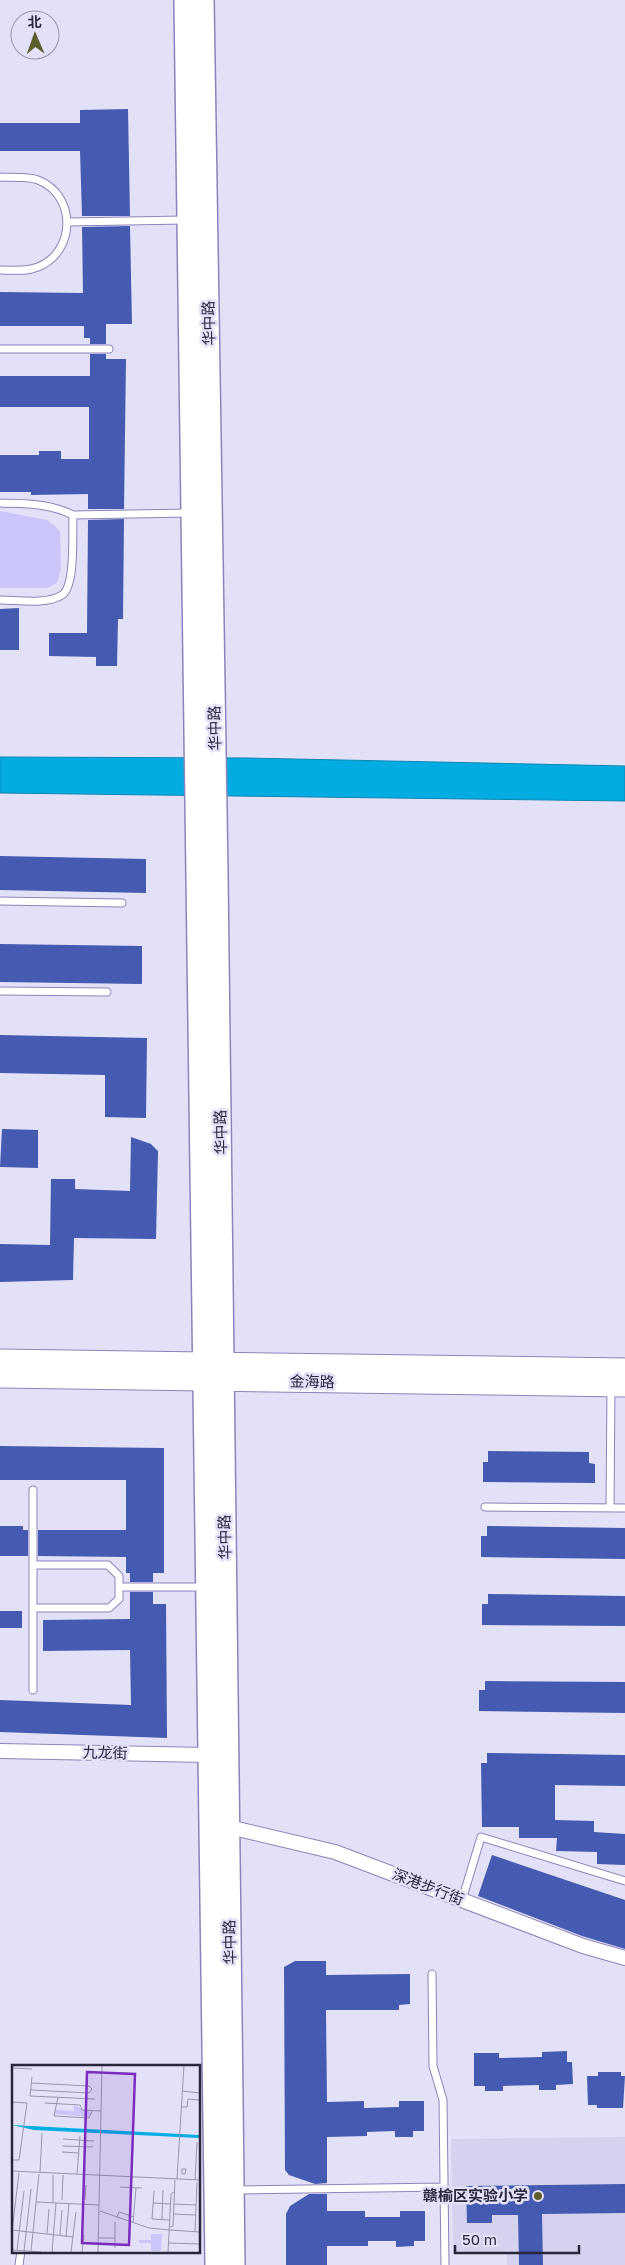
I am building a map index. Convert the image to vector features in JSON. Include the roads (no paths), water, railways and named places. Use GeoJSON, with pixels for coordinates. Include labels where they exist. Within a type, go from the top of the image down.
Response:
{"type":"FeatureCollection","features":[{"type":"Feature","properties":{"kind":"main road","name":"华中路"},"geometry":{"type":"LineString","coordinates":[[185,0],[193,513],[214,1371],[229,1827],[234,2265]]}},
{"type":"Feature","properties":{"kind":"main road","name":"华中路"},"geometry":{"type":"LineString","coordinates":[[204,0],[214,1371],[207,1587],[216,2265]]}},
{"type":"Feature","properties":{"kind":"main road","name":"金海路"},"geometry":{"type":"LineString","coordinates":[[0,1359],[214,1371],[618,1387]]}},
{"type":"Feature","properties":{"kind":"main road","name":"金海路"},"geometry":{"type":"LineString","coordinates":[[0,1378],[214,1371],[625,1368]]}},
{"type":"Feature","properties":{"kind":"street","name":"九龙街"},"geometry":{"type":"LineString","coordinates":[[0,1751],[209,1755]]}},
{"type":"Feature","properties":{"kind":"street","name":"深港步行街"},"geometry":{"type":"LineString","coordinates":[[229,1827],[335,1852],[583,1946],[625,1958]]}},
{"type":"Feature","properties":{"kind":"lane"},"geometry":{"type":"LineString","coordinates":[[0,178],[29,178],[49,186],[62,202],[68,222],[60,250],[46,263],[26,270],[0,270]]}},
{"type":"Feature","properties":{"kind":"lane"},"geometry":{"type":"LineString","coordinates":[[68,222],[189,220]]}},
{"type":"Feature","properties":{"kind":"lane"},"geometry":{"type":"LineString","coordinates":[[0,349],[109,349]]}},
{"type":"Feature","properties":{"kind":"lane"},"geometry":{"type":"LineString","coordinates":[[0,503],[40,504],[61,509],[73,515],[193,513]]}},
{"type":"Feature","properties":{"kind":"lane"},"geometry":{"type":"LineString","coordinates":[[0,600],[41,600],[61,596],[67,591],[71,579],[73,515]]}},
{"type":"Feature","properties":{"kind":"lane"},"geometry":{"type":"LineString","coordinates":[[0,901],[122,903]]}},
{"type":"Feature","properties":{"kind":"lane"},"geometry":{"type":"LineString","coordinates":[[0,991],[106,992]]}},
{"type":"Feature","properties":{"kind":"lane"},"geometry":{"type":"LineString","coordinates":[[610,1508],[618,1387]]}},
{"type":"Feature","properties":{"kind":"lane"},"geometry":{"type":"LineString","coordinates":[[33,1490],[33,1690]]}},
{"type":"Feature","properties":{"kind":"lane"},"geometry":{"type":"LineString","coordinates":[[486,1507],[625,1508]]}},
{"type":"Feature","properties":{"kind":"lane"},"geometry":{"type":"LineString","coordinates":[[33,1565],[108,1565],[119,1576],[119,1598],[109,1608],[33,1608]]}},
{"type":"Feature","properties":{"kind":"lane"},"geometry":{"type":"LineString","coordinates":[[119,1587],[207,1587]]}},
{"type":"Feature","properties":{"kind":"lane"},"geometry":{"type":"LineString","coordinates":[[462,1900],[481,1838],[625,1881]]}},
{"type":"Feature","properties":{"kind":"lane"},"geometry":{"type":"LineString","coordinates":[[432,1974],[433,2066],[443,2100],[445,2265]]}},
{"type":"Feature","properties":{"kind":"lane"},"geometry":{"type":"LineString","coordinates":[[234,2190],[444,2187]]}},
{"type":"Feature","properties":{"kind":"lane"},"geometry":{"type":"LineString","coordinates":[[19,2265],[21,2252]]}},
{"type":"Feature","properties":{"kind":"water"},"geometry":{"type":"Polygon","coordinates":[[[0,757],[247,758],[625,766],[625,801],[0,793],[0,757]]]}},
{"type":"Feature","properties":{"kind":"place","name":"赣榆区实验小学"},"geometry":{"type":"Point","coordinates":[538,2196]}}]}
